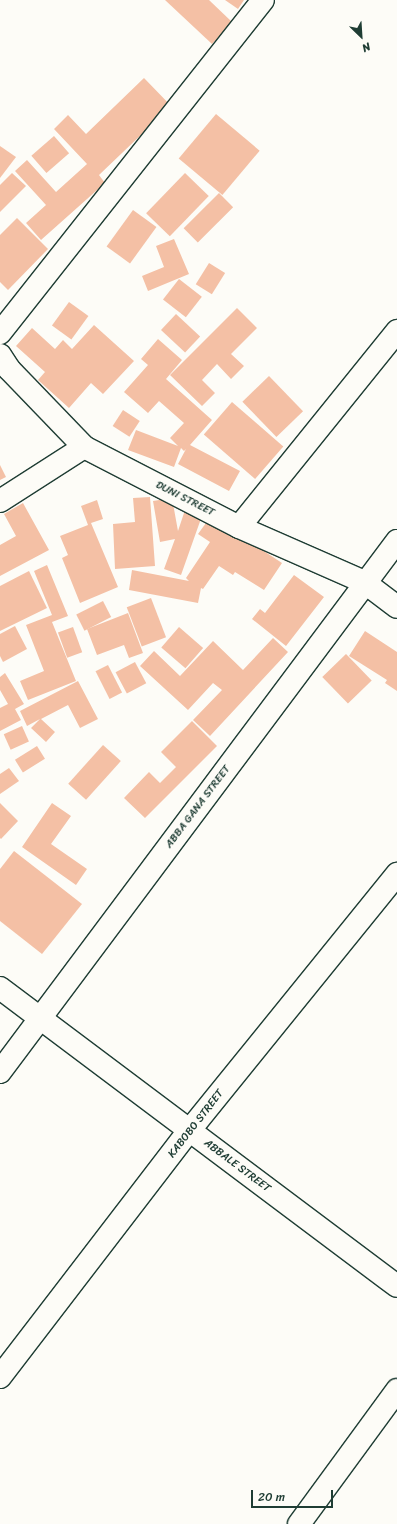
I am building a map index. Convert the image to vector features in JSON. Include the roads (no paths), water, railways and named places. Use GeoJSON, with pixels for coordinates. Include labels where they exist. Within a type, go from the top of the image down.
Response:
{"type":"FeatureCollection","features":[{"type":"Feature","properties":{"kind":"street"},"geometry":{"type":"LineString","coordinates":[[0,334],[263,0]]}},
{"type":"Feature","properties":{"kind":"street"},"geometry":{"type":"LineString","coordinates":[[239,527],[397,331]]}},
{"type":"Feature","properties":{"kind":"street","name":"DUNI STREET"},"geometry":{"type":"LineString","coordinates":[[0,355],[9,369],[84,447],[239,527],[364,582],[397,607]]}},
{"type":"Feature","properties":{"kind":"street"},"geometry":{"type":"LineString","coordinates":[[0,501],[84,447]]}},
{"type":"Feature","properties":{"kind":"street","name":"ABBA GANA STREET"},"geometry":{"type":"LineString","coordinates":[[0,1072],[42,1018],[364,582],[397,541]]}},
{"type":"Feature","properties":{"kind":"street","name":"KABOBO STREET"},"geometry":{"type":"LineString","coordinates":[[0,1377],[189,1131],[397,874]]}},
{"type":"Feature","properties":{"kind":"street","name":"ABBALE STREET"},"geometry":{"type":"LineString","coordinates":[[0,988],[42,1018],[189,1131],[397,1286]]}},
{"type":"Feature","properties":{"kind":"street"},"geometry":{"type":"LineString","coordinates":[[299,1524],[397,1390]]}}]}
